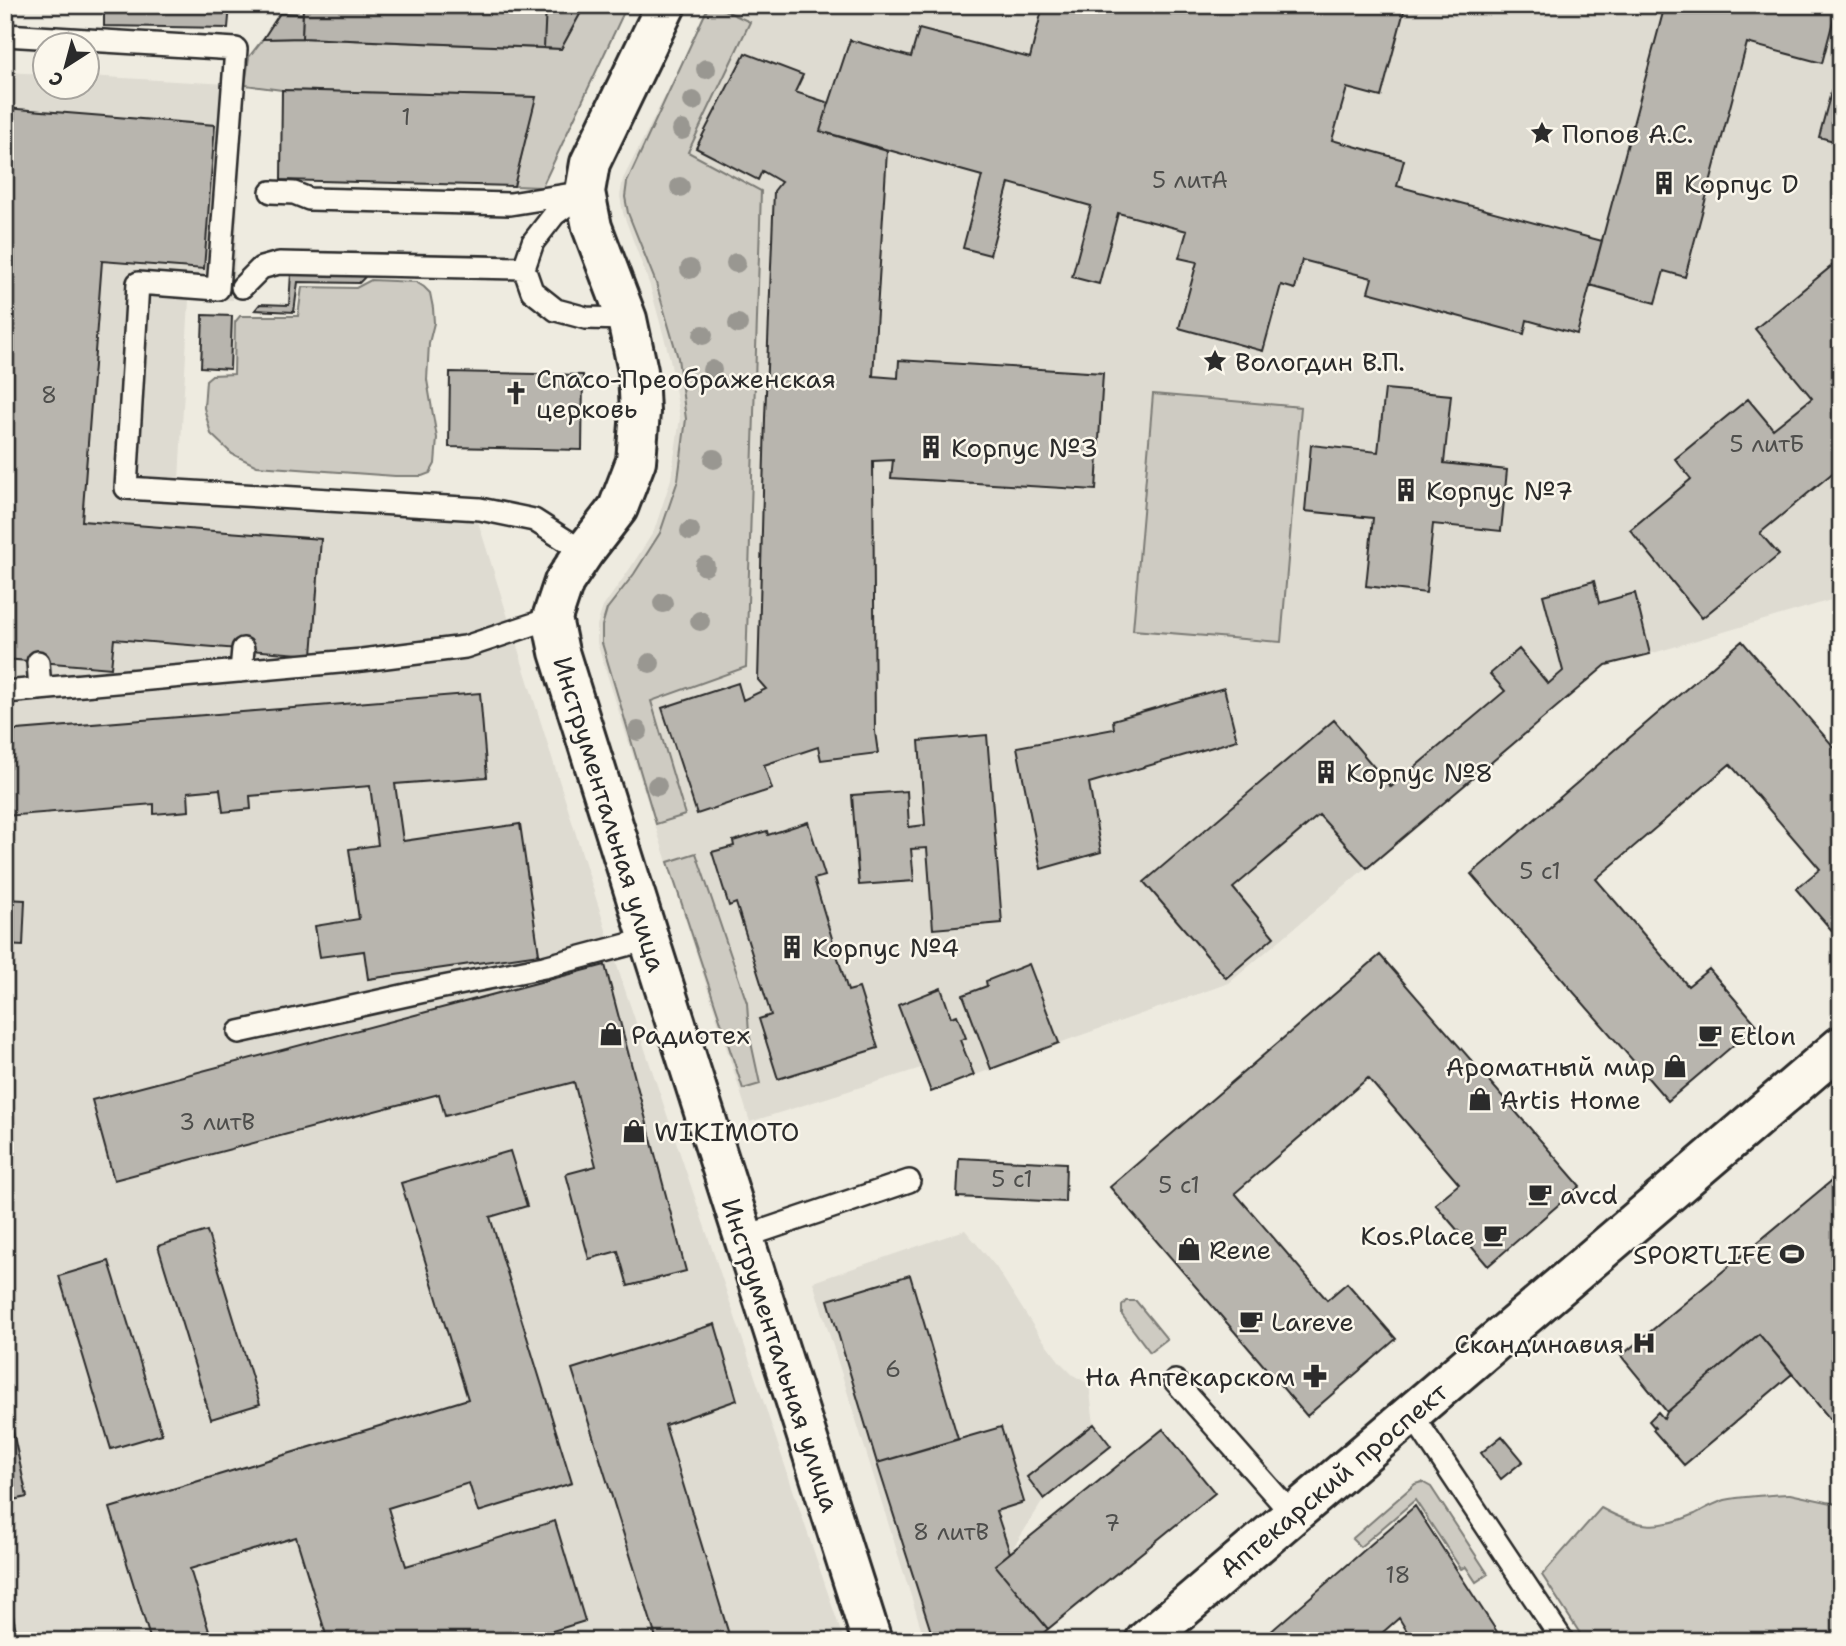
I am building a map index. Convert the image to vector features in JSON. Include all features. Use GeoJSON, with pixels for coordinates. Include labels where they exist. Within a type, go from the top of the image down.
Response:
{"type":"FeatureCollection","features":[{"type":"Feature","properties":{"kind":"street"},"geometry":{"type":"LineString","coordinates":[[552,618],[564,582],[618,508],[636,461],[640,412],[638,371],[627,320],[592,227],[585,192],[590,163],[666,5]]}},
{"type":"Feature","properties":{"kind":"street","name":"Инструментальная улица"},"geometry":{"type":"LineString","coordinates":[[552,618],[559,652],[649,939],[873,1641]]}},
{"type":"Feature","properties":{"kind":"street","name":"Аптекарский проспект"},"geometry":{"type":"LineString","coordinates":[[1144,1641],[1841,1046]]}},
{"type":"Feature","properties":{"kind":"lane"},"geometry":{"type":"LineString","coordinates":[[5,35],[236,49],[218,289],[138,283],[126,488],[480,509],[534,520],[584,552]]}},
{"type":"Feature","properties":{"kind":"lane"},"geometry":{"type":"LineString","coordinates":[[271,192],[294,193],[309,199],[510,204],[585,192]]}},
{"type":"Feature","properties":{"kind":"lane"},"geometry":{"type":"LineString","coordinates":[[585,192],[554,215],[533,242],[524,268],[532,291],[556,310],[586,318],[627,320]]}},
{"type":"Feature","properties":{"kind":"lane"},"geometry":{"type":"LineString","coordinates":[[242,288],[261,268],[279,263],[524,268]]}},
{"type":"Feature","properties":{"kind":"lane"},"geometry":{"type":"LineString","coordinates":[[5,692],[362,660],[465,646],[552,618]]}},
{"type":"Feature","properties":{"kind":"lane"},"geometry":{"type":"LineString","coordinates":[[242,671],[243,649]]}},
{"type":"Feature","properties":{"kind":"lane"},"geometry":{"type":"LineString","coordinates":[[38,662],[40,689]]}},
{"type":"Feature","properties":{"kind":"lane"},"geometry":{"type":"LineString","coordinates":[[239,1032],[544,967],[649,939]]}},
{"type":"Feature","properties":{"kind":"lane"},"geometry":{"type":"LineString","coordinates":[[744,1237],[909,1181]]}},
{"type":"Feature","properties":{"kind":"lane"},"geometry":{"type":"LineString","coordinates":[[1175,1381],[1292,1514]]}},
{"type":"Feature","properties":{"kind":"lane"},"geometry":{"type":"LineString","coordinates":[[1411,1413],[1563,1641]]}},
{"type":"Feature","properties":{"kind":"shaded area"},"geometry":{"type":"Polygon","coordinates":[[[585,5],[599,5],[624,12],[542,187],[514,186],[535,97],[282,90],[245,85],[249,57],[263,39],[302,38],[561,49],[585,5]]]}},
{"type":"Feature","properties":{"kind":"shaded area"},"geometry":{"type":"Polygon","coordinates":[[[709,5],[750,22],[688,152],[761,191],[746,667],[651,701],[685,815],[656,824],[602,643],[602,626],[607,609],[634,574],[660,533],[678,480],[686,419],[678,358],[656,283],[628,213],[625,197],[627,182],[709,5]]]}},
{"type":"Feature","properties":{"kind":"shaded area"},"geometry":{"type":"Polygon","coordinates":[[[711,5],[1841,5],[1841,597],[1606,665],[1229,983],[931,1092],[921,1068],[750,1122],[597,643],[597,625],[603,607],[654,531],[671,479],[680,418],[670,359],[650,286],[623,213],[620,196],[623,179],[711,5]]]}},
{"type":"Feature","properties":{"kind":"shaded area"},"geometry":{"type":"Polygon","coordinates":[[[5,72],[32,73],[32,102],[102,102],[102,77],[245,85],[233,300],[189,300],[179,480],[470,496],[621,978],[844,1641],[5,1641],[5,72]]]}},
{"type":"Feature","properties":{"kind":"shaded area"},"geometry":{"type":"Polygon","coordinates":[[[371,280],[416,282],[430,293],[434,323],[429,343],[427,380],[437,438],[435,464],[430,473],[422,476],[395,476],[257,466],[232,454],[211,434],[204,408],[206,380],[212,375],[234,374],[235,322],[240,316],[298,316],[302,287],[356,288],[371,280]]]}},
{"type":"Feature","properties":{"kind":"shaded area"},"geometry":{"type":"Polygon","coordinates":[[[1153,394],[1301,407],[1281,642],[1133,630],[1153,394]]]}},
{"type":"Feature","properties":{"kind":"shaded area"},"geometry":{"type":"Polygon","coordinates":[[[696,853],[747,1003],[749,1033],[760,1084],[743,1089],[668,862],[696,853]]]}},
{"type":"Feature","properties":{"kind":"shaded area"},"geometry":{"type":"Polygon","coordinates":[[[965,1230],[996,1267],[1037,1332],[1060,1362],[1073,1375],[1089,1384],[1094,1424],[1027,1477],[1044,1499],[1010,1553],[1048,1629],[1059,1641],[925,1641],[813,1282],[965,1230]]]}},
{"type":"Feature","properties":{"kind":"shaded area"},"geometry":{"type":"Polygon","coordinates":[[[1126,1301],[1136,1301],[1167,1339],[1150,1352],[1122,1315],[1122,1306],[1126,1301]]]}},
{"type":"Feature","properties":{"kind":"shaded area"},"geometry":{"type":"Polygon","coordinates":[[[1422,1482],[1431,1487],[1488,1574],[1476,1582],[1466,1567],[1461,1569],[1415,1500],[1360,1547],[1352,1539],[1415,1484],[1422,1482]]]}},
{"type":"Feature","properties":{"kind":"shaded area"},"geometry":{"type":"Polygon","coordinates":[[[1790,1494],[1841,1505],[1841,1641],[1585,1641],[1542,1575],[1601,1508],[1636,1523],[1658,1525],[1695,1514],[1725,1500],[1790,1494]]]}},
{"type":"Feature","properties":{"kind":"building"},"geometry":{"type":"Polygon","coordinates":[[[104,5],[230,5],[228,28],[104,26],[104,5]]]}},
{"type":"Feature","properties":{"kind":"building"},"geometry":{"type":"Polygon","coordinates":[[[303,5],[546,5],[544,48],[302,38],[303,5]]]}},
{"type":"Feature","properties":{"kind":"building"},"geometry":{"type":"Polygon","coordinates":[[[546,5],[585,5],[561,49],[544,48],[546,5]]]}},
{"type":"Feature","properties":{"kind":"building"},"geometry":{"type":"Polygon","coordinates":[[[1041,5],[1405,7],[1381,97],[1347,88],[1332,140],[1404,160],[1397,186],[1602,241],[1577,334],[1527,320],[1524,334],[1368,292],[1372,278],[1302,260],[1295,289],[1281,285],[1263,351],[1179,328],[1197,262],[1179,258],[1187,231],[1118,213],[1099,284],[1072,277],[1091,206],[1009,183],[990,255],[963,248],[982,176],[820,131],[850,40],[911,57],[919,29],[1030,58],[1043,6],[1041,5]]]}},
{"type":"Feature","properties":{"kind":"building","name":"Корпус D"},"geometry":{"type":"Polygon","coordinates":[[[1665,5],[1841,5],[1841,15],[1835,14],[1822,63],[1747,43],[1685,277],[1664,271],[1655,303],[1590,285],[1665,5]]]}},
{"type":"Feature","properties":{"kind":"building"},"geometry":{"type":"Polygon","coordinates":[[[280,13],[303,14],[302,38],[263,39],[280,13]]]}},
{"type":"Feature","properties":{"kind":"building","name":"Корпус №3"},"geometry":{"type":"Polygon","coordinates":[[[745,53],[803,75],[795,92],[829,103],[820,131],[887,151],[873,376],[898,378],[899,360],[1103,373],[1096,490],[891,478],[893,460],[873,461],[875,732],[878,753],[821,760],[818,747],[764,765],[772,789],[697,814],[662,708],[738,683],[743,700],[766,689],[758,680],[765,418],[774,191],[781,182],[762,171],[758,180],[696,148],[745,53]]]}},
{"type":"Feature","properties":{"kind":"building"},"geometry":{"type":"Polygon","coordinates":[[[1841,55],[1841,143],[1819,137],[1841,55]]]}},
{"type":"Feature","properties":{"kind":"building"},"geometry":{"type":"Polygon","coordinates":[[[282,90],[536,97],[514,186],[281,180],[282,90]]]}},
{"type":"Feature","properties":{"kind":"building"},"geometry":{"type":"Polygon","coordinates":[[[5,108],[215,125],[204,269],[102,261],[82,521],[321,539],[312,655],[114,639],[111,668],[5,659],[5,108]]]}},
{"type":"Feature","properties":{"kind":"building"},"geometry":{"type":"Polygon","coordinates":[[[1833,265],[1841,274],[1841,466],[1760,533],[1779,555],[1702,618],[1630,530],[1691,479],[1675,459],[1748,399],[1773,429],[1812,398],[1755,329],[1833,265]]]}},
{"type":"Feature","properties":{"kind":"building"},"geometry":{"type":"Polygon","coordinates":[[[291,273],[367,275],[359,283],[298,282],[294,312],[255,310],[260,304],[289,305],[291,273]]]}},
{"type":"Feature","properties":{"kind":"building"},"geometry":{"type":"Polygon","coordinates":[[[203,315],[232,316],[230,369],[201,367],[203,315]]]}},
{"type":"Feature","properties":{"kind":"building","name":"Спасо-Преображенская церковь"},"geometry":{"type":"Polygon","coordinates":[[[450,372],[583,375],[582,450],[449,447],[450,372]]]}},
{"type":"Feature","properties":{"kind":"building","name":"Корпус №7"},"geometry":{"type":"Polygon","coordinates":[[[1385,389],[1451,395],[1444,463],[1507,470],[1501,531],[1433,524],[1426,593],[1366,586],[1373,518],[1305,511],[1311,445],[1378,452],[1385,389]]]}},
{"type":"Feature","properties":{"kind":"building","name":"Корпус №8"},"geometry":{"type":"Polygon","coordinates":[[[1594,581],[1599,603],[1635,593],[1650,654],[1606,665],[1367,868],[1319,815],[1233,888],[1274,937],[1226,978],[1144,882],[1334,720],[1391,787],[1505,691],[1490,674],[1519,649],[1548,684],[1563,671],[1543,595],[1594,581]]]}},
{"type":"Feature","properties":{"kind":"building"},"geometry":{"type":"Polygon","coordinates":[[[1742,641],[1841,755],[1841,941],[1796,889],[1820,869],[1730,764],[1596,879],[1688,986],[1709,969],[1757,1025],[1668,1101],[1471,874],[1742,641]]]}},
{"type":"Feature","properties":{"kind":"building"},"geometry":{"type":"Polygon","coordinates":[[[1224,688],[1237,740],[1089,783],[1101,852],[1041,869],[1017,747],[1114,729],[1113,720],[1224,688]]]}},
{"type":"Feature","properties":{"kind":"building"},"geometry":{"type":"Polygon","coordinates":[[[480,693],[487,777],[395,784],[403,841],[520,824],[539,954],[368,979],[364,951],[320,957],[315,926],[359,919],[349,849],[378,845],[370,786],[250,796],[251,809],[223,812],[220,789],[188,792],[189,811],[154,814],[154,804],[5,816],[5,731],[480,693]]]}},
{"type":"Feature","properties":{"kind":"building"},"geometry":{"type":"Polygon","coordinates":[[[987,735],[1002,923],[933,929],[927,848],[911,849],[914,881],[859,885],[852,795],[907,791],[909,827],[925,825],[919,741],[987,735]]]}},
{"type":"Feature","properties":{"kind":"building","name":"Корпус №4"},"geometry":{"type":"Polygon","coordinates":[[[808,822],[825,876],[814,879],[848,991],[859,988],[878,1048],[778,1079],[759,1019],[771,1015],[736,903],[729,906],[712,852],[734,846],[733,841],[767,831],[768,835],[808,822]]]}},
{"type":"Feature","properties":{"kind":"building"},"geometry":{"type":"Polygon","coordinates":[[[5,899],[25,900],[23,946],[5,945],[5,899]]]}},
{"type":"Feature","properties":{"kind":"building"},"geometry":{"type":"Polygon","coordinates":[[[1380,955],[1580,1186],[1488,1266],[1435,1204],[1459,1184],[1368,1078],[1235,1193],[1327,1300],[1347,1283],[1396,1339],[1307,1416],[1110,1187],[1380,955]]]}},
{"type":"Feature","properties":{"kind":"building"},"geometry":{"type":"Polygon","coordinates":[[[1029,964],[1059,1043],[991,1069],[963,995],[987,986],[986,981],[1029,964]]]}},
{"type":"Feature","properties":{"kind":"building"},"geometry":{"type":"Polygon","coordinates":[[[605,965],[686,1271],[628,1286],[618,1251],[589,1259],[566,1174],[596,1166],[574,1082],[445,1116],[439,1094],[114,1180],[92,1100],[605,965]]]}},
{"type":"Feature","properties":{"kind":"building"},"geometry":{"type":"Polygon","coordinates":[[[941,988],[951,1017],[957,1015],[966,1038],[960,1040],[974,1075],[931,1092],[898,1005],[941,988]]]}},
{"type":"Feature","properties":{"kind":"building"},"geometry":{"type":"Polygon","coordinates":[[[5,1116],[9,1117],[6,1170],[5,1170],[5,1116]]]}},
{"type":"Feature","properties":{"kind":"building"},"geometry":{"type":"Polygon","coordinates":[[[510,1151],[527,1206],[490,1217],[572,1483],[478,1512],[469,1483],[388,1508],[406,1566],[555,1521],[585,1621],[520,1641],[328,1641],[296,1537],[190,1569],[212,1641],[151,1641],[110,1508],[468,1399],[401,1183],[510,1151]]]}},
{"type":"Feature","properties":{"kind":"building"},"geometry":{"type":"Polygon","coordinates":[[[959,1158],[1066,1163],[1065,1202],[957,1197],[959,1158]]]}},
{"type":"Feature","properties":{"kind":"building","name":"SPORTLIFE"},"geometry":{"type":"Polygon","coordinates":[[[1841,1173],[1841,1410],[1830,1419],[1759,1334],[1667,1412],[1621,1356],[1841,1173]]]}},
{"type":"Feature","properties":{"kind":"building"},"geometry":{"type":"Polygon","coordinates":[[[207,1231],[260,1404],[211,1419],[158,1246],[207,1231]]]}},
{"type":"Feature","properties":{"kind":"building"},"geometry":{"type":"Polygon","coordinates":[[[109,1261],[162,1434],[111,1449],[59,1276],[109,1261]]]}},
{"type":"Feature","properties":{"kind":"building"},"geometry":{"type":"Polygon","coordinates":[[[910,1275],[958,1439],[877,1463],[828,1300],[910,1275]]]}},
{"type":"Feature","properties":{"kind":"building"},"geometry":{"type":"Polygon","coordinates":[[[715,1324],[737,1400],[665,1425],[731,1641],[657,1641],[572,1369],[715,1324]]]}},
{"type":"Feature","properties":{"kind":"building"},"geometry":{"type":"Polygon","coordinates":[[[1759,1334],[1792,1374],[1684,1465],[1653,1430],[1655,1428],[1649,1421],[1658,1412],[1664,1419],[1667,1412],[1759,1334]]]}},
{"type":"Feature","properties":{"kind":"building"},"geometry":{"type":"Polygon","coordinates":[[[5,1394],[27,1497],[5,1502],[5,1394]]]}},
{"type":"Feature","properties":{"kind":"building"},"geometry":{"type":"Polygon","coordinates":[[[1094,1424],[1111,1446],[1044,1499],[1027,1477],[1094,1424]]]}},
{"type":"Feature","properties":{"kind":"building"},"geometry":{"type":"Polygon","coordinates":[[[1001,1427],[1024,1502],[996,1511],[1010,1553],[995,1565],[1048,1629],[1034,1641],[934,1641],[877,1463],[1001,1427]]]}},
{"type":"Feature","properties":{"kind":"building"},"geometry":{"type":"Polygon","coordinates":[[[1163,1429],[1215,1493],[1048,1629],[995,1565],[1163,1429]]]}},
{"type":"Feature","properties":{"kind":"building"},"geometry":{"type":"Polygon","coordinates":[[[1502,1436],[1523,1461],[1501,1479],[1481,1453],[1502,1436]]]}},
{"type":"Feature","properties":{"kind":"building"},"geometry":{"type":"Polygon","coordinates":[[[1415,1506],[1503,1641],[1413,1641],[1399,1618],[1373,1641],[1260,1641],[1415,1506]]]}},
{"type":"Feature","properties":{"kind":"building"},"geometry":{"type":"Polygon","coordinates":[[[10,1600],[18,1641],[5,1641],[5,1601],[10,1600]]]}},
{"type":"Feature","properties":{"kind":"place","name":"Попов А.С."},"geometry":{"type":"Point","coordinates":[1542,133]}},
{"type":"Feature","properties":{"kind":"place","name":"Корпус D"},"geometry":{"type":"Point","coordinates":[1664,183]}},
{"type":"Feature","properties":{"kind":"place","name":"Вологдин В.П."},"geometry":{"type":"Point","coordinates":[1215,361]}},
{"type":"Feature","properties":{"kind":"place","name":"Спасо-Преображенская церковь"},"geometry":{"type":"Point","coordinates":[516,393]}},
{"type":"Feature","properties":{"kind":"place","name":"Корпус №3"},"geometry":{"type":"Point","coordinates":[931,447]}},
{"type":"Feature","properties":{"kind":"place","name":"Корпус №7"},"geometry":{"type":"Point","coordinates":[1406,490]}},
{"type":"Feature","properties":{"kind":"place","name":"Корпус №8"},"geometry":{"type":"Point","coordinates":[1326,772]}},
{"type":"Feature","properties":{"kind":"place","name":"Корпус №4"},"geometry":{"type":"Point","coordinates":[792,947]}},
{"type":"Feature","properties":{"kind":"place","name":"Радиотех"},"geometry":{"type":"Point","coordinates":[611,1034]}},
{"type":"Feature","properties":{"kind":"place","name":"Etlon"},"geometry":{"type":"Point","coordinates":[1710,1035]}},
{"type":"Feature","properties":{"kind":"place","name":"Ароматный мир"},"geometry":{"type":"Point","coordinates":[1675,1066]}},
{"type":"Feature","properties":{"kind":"place","name":"Artis Home"},"geometry":{"type":"Point","coordinates":[1480,1099]}},
{"type":"Feature","properties":{"kind":"place","name":"WIKIMOTO"},"geometry":{"type":"Point","coordinates":[634,1131]}},
{"type":"Feature","properties":{"kind":"place","name":"avcd"},"geometry":{"type":"Point","coordinates":[1540,1194]}},
{"type":"Feature","properties":{"kind":"place","name":"Kos.Place"},"geometry":{"type":"Point","coordinates":[1495,1235]}},
{"type":"Feature","properties":{"kind":"place","name":"Rene"},"geometry":{"type":"Point","coordinates":[1189,1249]}},
{"type":"Feature","properties":{"kind":"place","name":"SPORTLIFE"},"geometry":{"type":"Point","coordinates":[1792,1254]}},
{"type":"Feature","properties":{"kind":"place","name":"Lareve"},"geometry":{"type":"Point","coordinates":[1251,1321]}},
{"type":"Feature","properties":{"kind":"place","name":"Скандинавия"},"geometry":{"type":"Point","coordinates":[1644,1343]}},
{"type":"Feature","properties":{"kind":"place","name":"На Аптекарском"},"geometry":{"type":"Point","coordinates":[1315,1376]}}]}
